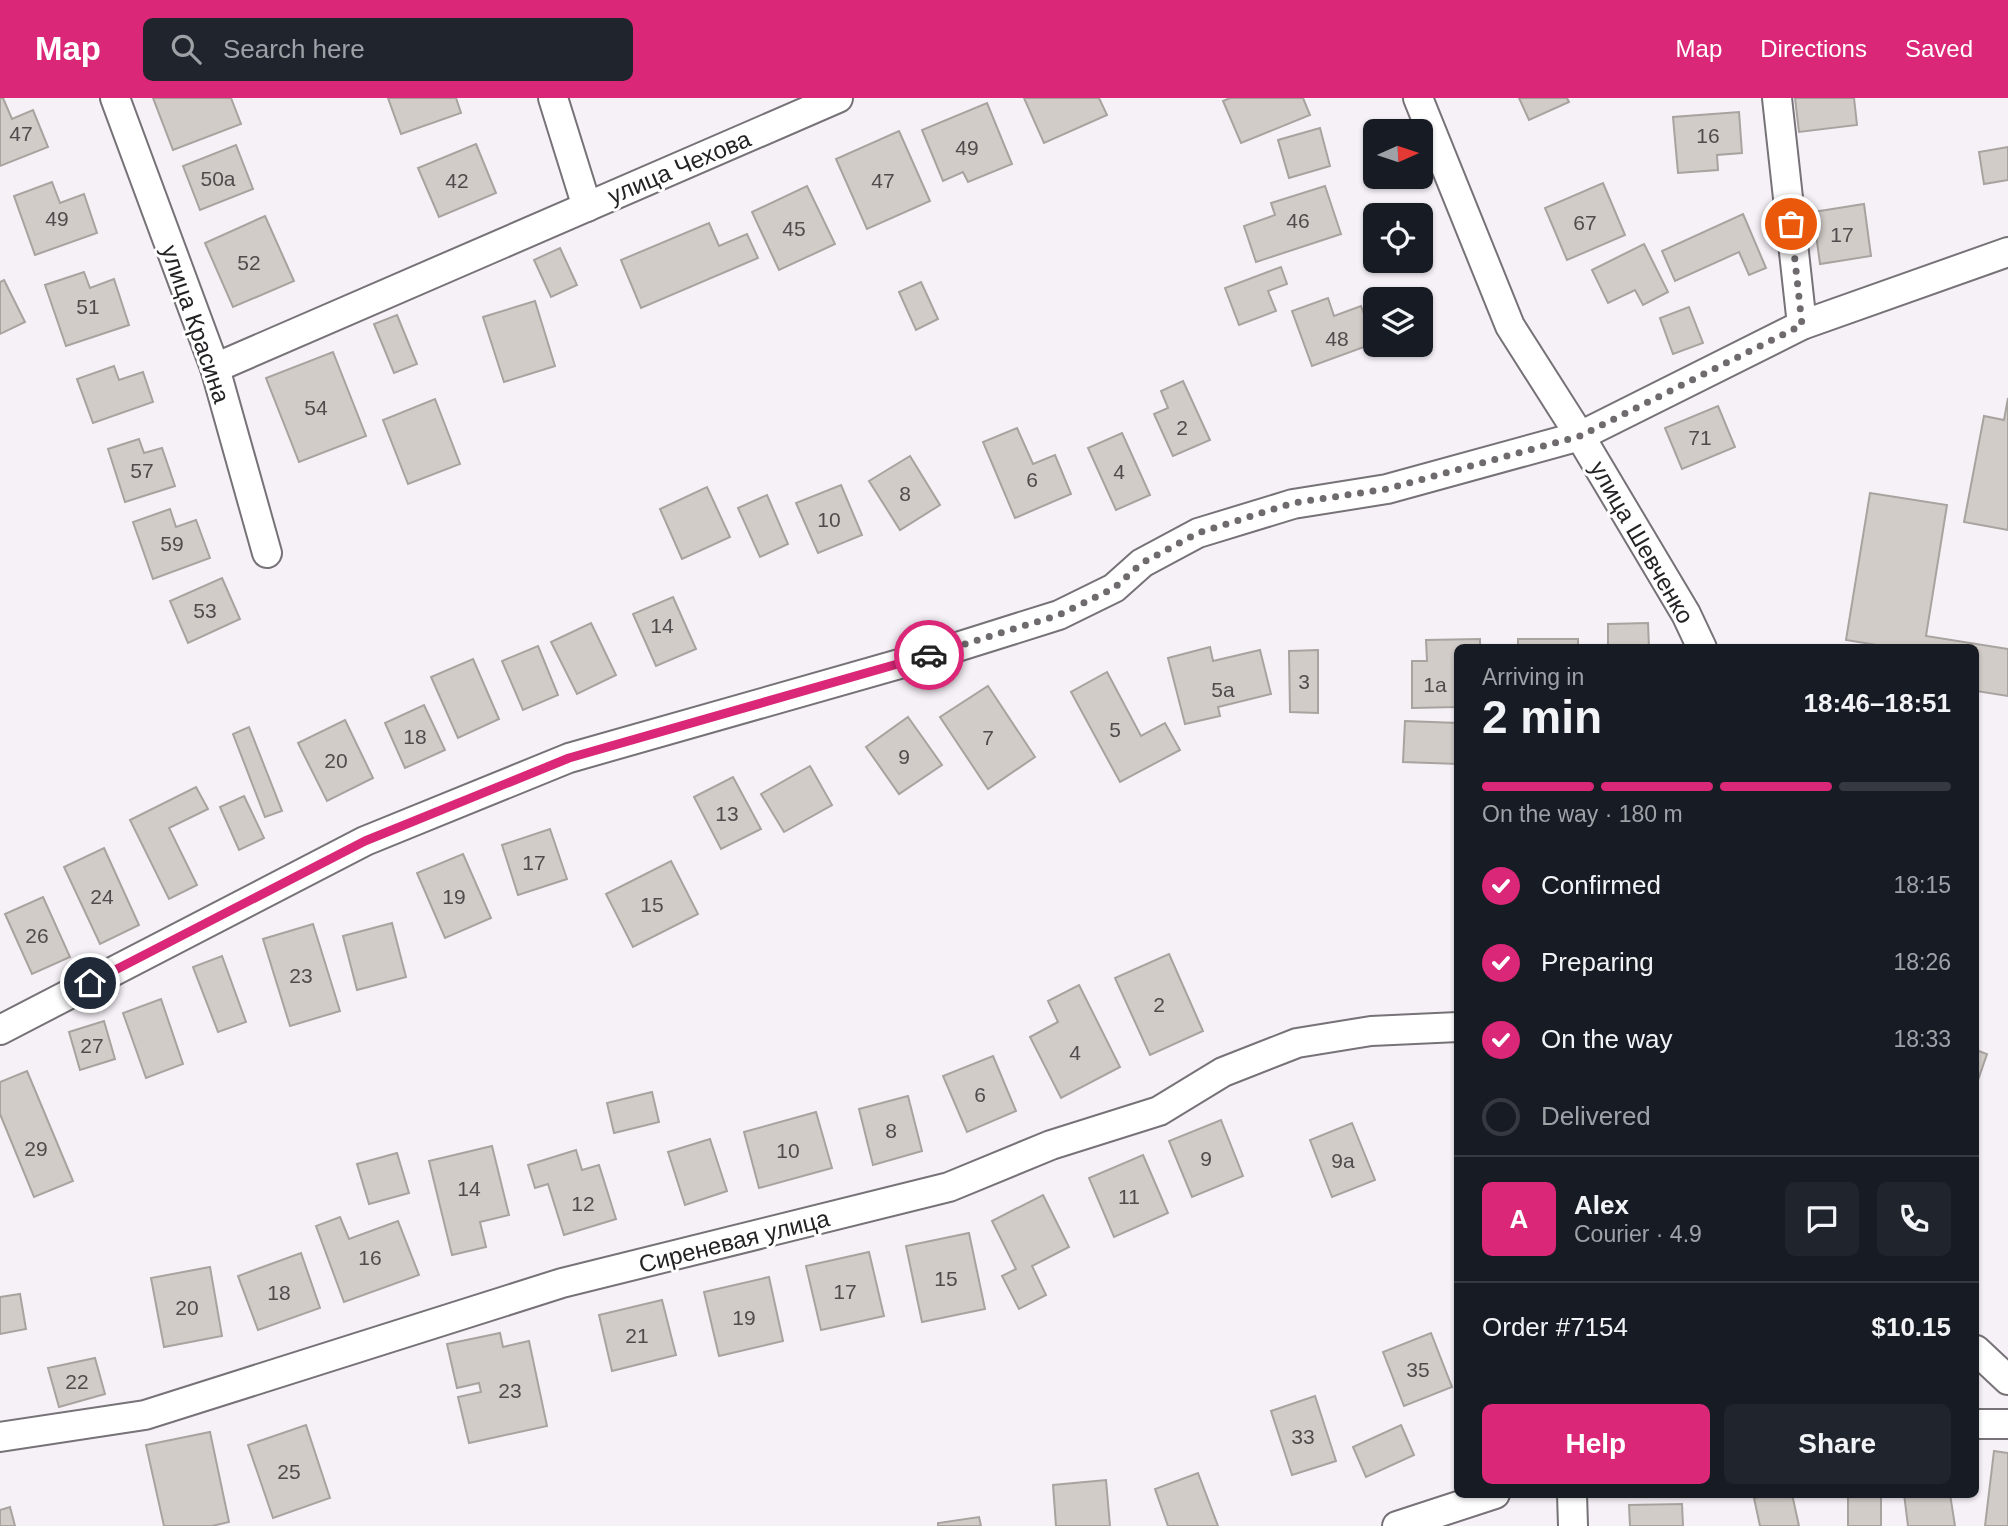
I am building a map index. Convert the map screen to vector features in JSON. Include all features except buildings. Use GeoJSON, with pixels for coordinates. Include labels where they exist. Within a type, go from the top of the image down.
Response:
{"type":"FeatureCollection","features":[{"type":"Feature","properties":{"kind":"street","name":"улица Красина"},"geometry":{"type":"LineString","coordinates":[[115,98],[215,368],[267,553]]}},
{"type":"Feature","properties":{"kind":"street","name":"улица Чехова"},"geometry":{"type":"LineString","coordinates":[[553,98],[587,207],[838,98]]}},
{"type":"Feature","properties":{"kind":"street","name":"улица Шевченко"},"geometry":{"type":"LineString","coordinates":[[1418,98],[1510,326],[1580,436],[1686,614],[1700,644]]}},
{"type":"Feature","properties":{"kind":"street"},"geometry":{"type":"LineString","coordinates":[[1777,98],[1802,325]]}},
{"type":"Feature","properties":{"kind":"street"},"geometry":{"type":"LineString","coordinates":[[215,368],[587,207]]}},
{"type":"Feature","properties":{"kind":"street"},"geometry":{"type":"LineString","coordinates":[[0,1030],[365,841],[569,758],[925,657],[1059,615],[1114,588],[1142,563],[1198,533],[1293,503],[1387,489],[1580,436],[1802,325],[2008,252]]}},
{"type":"Feature","properties":{"kind":"street","name":"Сиреневая улица"},"geometry":{"type":"LineString","coordinates":[[0,1437],[145,1415],[562,1283],[948,1187],[1051,1145],[1158,1111],[1223,1072],[1297,1043],[1371,1031],[1454,1027]]}},
{"type":"Feature","properties":{"kind":"street"},"geometry":{"type":"LineString","coordinates":[[1979,1353],[2008,1380]]}},
{"type":"Feature","properties":{"kind":"street"},"geometry":{"type":"LineString","coordinates":[[1979,1424],[2008,1423]]}},
{"type":"Feature","properties":{"kind":"street"},"geometry":{"type":"LineString","coordinates":[[1397,1526],[1483,1498]]}},
{"type":"Feature","properties":{"kind":"street"},"geometry":{"type":"LineString","coordinates":[[1572,1498],[1573,1526]]}},
{"type":"Feature","properties":{"kind":"way so far"},"geometry":{"type":"LineString","coordinates":[[929,655],[1059,615],[1114,588],[1142,563],[1198,533],[1293,503],[1387,489],[1580,436],[1802,325],[1791,224]]}},
{"type":"Feature","properties":{"kind":"route"},"geometry":{"type":"LineString","coordinates":[[90,983],[365,841],[569,758],[929,655]]}}]}
